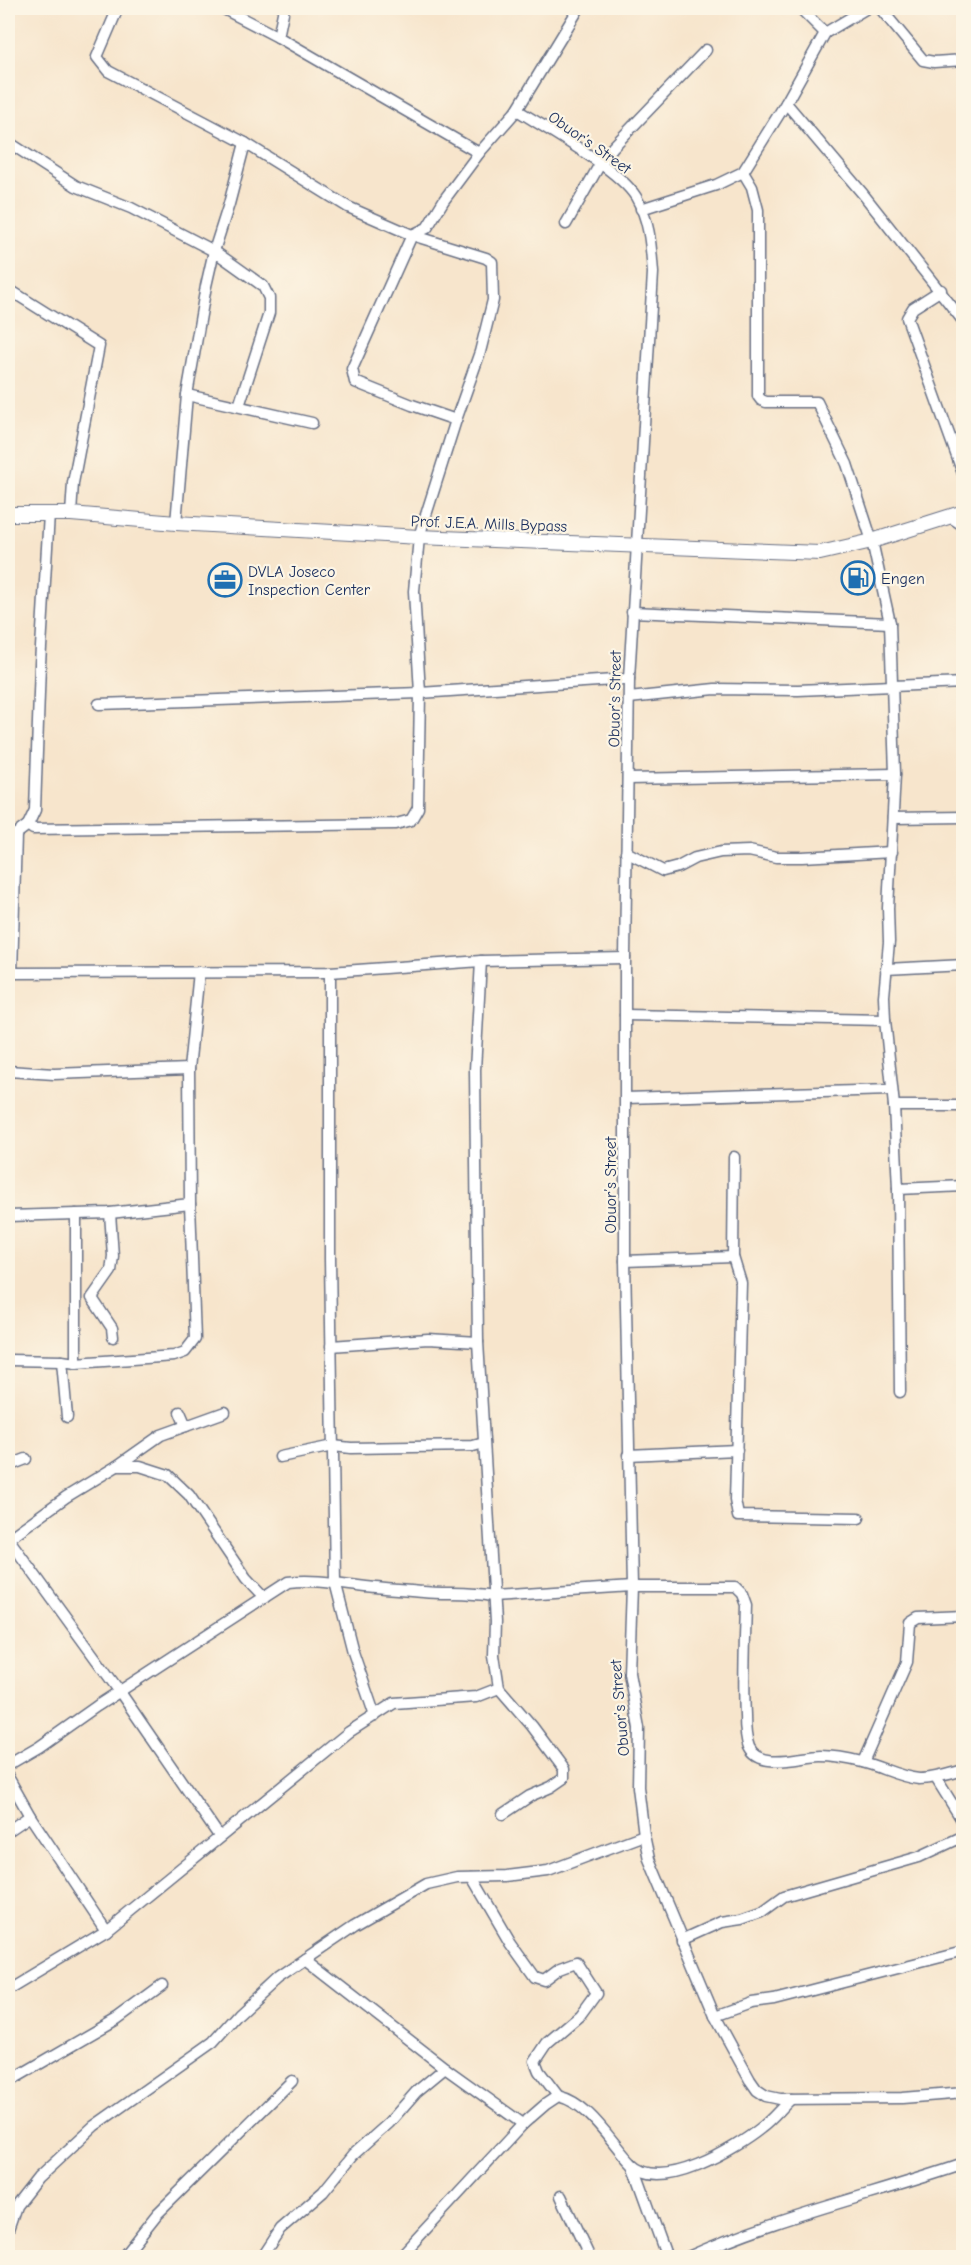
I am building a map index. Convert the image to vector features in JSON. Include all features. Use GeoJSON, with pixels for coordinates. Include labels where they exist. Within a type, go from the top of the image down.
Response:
{"type":"FeatureCollection","features":[{"type":"Feature","properties":{"kind":"street"},"geometry":{"type":"LineString","coordinates":[[28,825],[33,829],[396,824],[411,820],[418,808],[420,693],[414,591],[419,537],[480,352],[493,300],[492,262],[486,258],[412,235],[348,207],[245,143],[108,70],[96,57],[118,8]]}},
{"type":"Feature","properties":{"kind":"street"},"geometry":{"type":"LineString","coordinates":[[222,8],[278,37],[479,153]]}},
{"type":"Feature","properties":{"kind":"street"},"geometry":{"type":"LineString","coordinates":[[278,37],[284,8]]}},
{"type":"Feature","properties":{"kind":"street"},"geometry":{"type":"LineString","coordinates":[[456,420],[355,382],[352,369],[412,235],[427,228],[444,200],[479,153],[517,110],[579,8]]}},
{"type":"Feature","properties":{"kind":"street"},"geometry":{"type":"LineString","coordinates":[[800,8],[825,33]]}},
{"type":"Feature","properties":{"kind":"street"},"geometry":{"type":"LineString","coordinates":[[642,209],[716,185],[743,172],[786,104],[825,33],[867,8]]}},
{"type":"Feature","properties":{"kind":"street"},"geometry":{"type":"LineString","coordinates":[[880,8],[923,60],[934,62],[963,60]]}},
{"type":"Feature","properties":{"kind":"street"},"geometry":{"type":"LineString","coordinates":[[566,224],[600,164],[613,147],[706,50]]}},
{"type":"Feature","properties":{"kind":"street"},"geometry":{"type":"LineString","coordinates":[[786,104],[941,290],[963,322]]}},
{"type":"Feature","properties":{"kind":"street","name":"Obuor’s Street"},"geometry":{"type":"LineString","coordinates":[[517,110],[600,164],[627,186],[636,196],[650,232],[653,273],[629,679],[625,958],[625,1261],[632,1587],[629,1673],[639,1728],[638,1787],[649,1859],[715,2016],[757,2090],[766,2096],[791,2099],[902,2098],[963,2093]]}},
{"type":"Feature","properties":{"kind":"street"},"geometry":{"type":"LineString","coordinates":[[8,142],[76,186],[131,208],[214,251],[262,286],[269,298],[269,313],[239,406]]}},
{"type":"Feature","properties":{"kind":"street"},"geometry":{"type":"LineString","coordinates":[[176,523],[187,394],[214,251],[245,143]]}},
{"type":"Feature","properties":{"kind":"street"},"geometry":{"type":"LineString","coordinates":[[743,172],[752,187],[758,210],[758,396],[766,402],[817,402],[847,464],[872,541],[890,623],[895,774],[885,1020],[894,1106],[898,1189],[900,1392]]}},
{"type":"Feature","properties":{"kind":"street"},"geometry":{"type":"LineString","coordinates":[[8,289],[99,346],[73,483],[71,514]]}},
{"type":"Feature","properties":{"kind":"street"},"geometry":{"type":"LineString","coordinates":[[941,290],[913,308],[907,318],[963,476]]}},
{"type":"Feature","properties":{"kind":"street"},"geometry":{"type":"LineString","coordinates":[[187,394],[312,423]]}},
{"type":"Feature","properties":{"kind":"street","name":"Prof. J.E.A. Mills Bypass"},"geometry":{"type":"LineString","coordinates":[[8,514],[71,514],[176,523],[419,537],[820,553],[872,541],[963,512]]}},
{"type":"Feature","properties":{"kind":"street"},"geometry":{"type":"LineString","coordinates":[[49,514],[40,664],[35,810],[28,825],[16,834],[10,973],[330,972],[481,961],[625,958]]}},
{"type":"Feature","properties":{"kind":"street"},"geometry":{"type":"LineString","coordinates":[[949,516],[963,526]]}},
{"type":"Feature","properties":{"kind":"street"},"geometry":{"type":"LineString","coordinates":[[632,612],[890,623]]}},
{"type":"Feature","properties":{"kind":"street"},"geometry":{"type":"LineString","coordinates":[[99,704],[420,693],[629,679]]}},
{"type":"Feature","properties":{"kind":"street"},"geometry":{"type":"LineString","coordinates":[[629,698],[715,689],[798,690],[963,683]]}},
{"type":"Feature","properties":{"kind":"street"},"geometry":{"type":"LineString","coordinates":[[628,779],[895,774]]}},
{"type":"Feature","properties":{"kind":"street"},"geometry":{"type":"LineString","coordinates":[[893,818],[963,817]]}},
{"type":"Feature","properties":{"kind":"street"},"geometry":{"type":"LineString","coordinates":[[626,852],[663,871],[678,867],[695,858],[721,852],[749,851],[776,857],[802,857],[892,852]]}},
{"type":"Feature","properties":{"kind":"street"},"geometry":{"type":"LineString","coordinates":[[481,961],[475,1070],[478,1342],[495,1622],[494,1655],[499,1688],[532,1726],[564,1769],[564,1778],[551,1788],[530,1796],[503,1814]]}},
{"type":"Feature","properties":{"kind":"street"},"geometry":{"type":"LineString","coordinates":[[886,969],[963,965]]}},
{"type":"Feature","properties":{"kind":"street"},"geometry":{"type":"LineString","coordinates":[[8,1360],[75,1363],[174,1356],[185,1352],[195,1339],[190,1204],[189,1069],[200,972]]}},
{"type":"Feature","properties":{"kind":"street"},"geometry":{"type":"LineString","coordinates":[[330,972],[335,1582],[353,1652],[375,1716]]}},
{"type":"Feature","properties":{"kind":"street"},"geometry":{"type":"LineString","coordinates":[[626,1015],[885,1020]]}},
{"type":"Feature","properties":{"kind":"street"},"geometry":{"type":"LineString","coordinates":[[8,1071],[54,1074],[189,1069]]}},
{"type":"Feature","properties":{"kind":"street"},"geometry":{"type":"LineString","coordinates":[[626,1098],[891,1090]]}},
{"type":"Feature","properties":{"kind":"street"},"geometry":{"type":"LineString","coordinates":[[894,1106],[963,1106]]}},
{"type":"Feature","properties":{"kind":"street"},"geometry":{"type":"LineString","coordinates":[[734,1157],[733,1257],[741,1283],[735,1500],[738,1515],[859,1518]]}},
{"type":"Feature","properties":{"kind":"street"},"geometry":{"type":"LineString","coordinates":[[898,1189],[963,1186]]}},
{"type":"Feature","properties":{"kind":"street"},"geometry":{"type":"LineString","coordinates":[[8,1216],[110,1213],[190,1204]]}},
{"type":"Feature","properties":{"kind":"street"},"geometry":{"type":"LineString","coordinates":[[110,1213],[113,1256],[111,1272],[92,1298],[112,1328],[113,1337]]}},
{"type":"Feature","properties":{"kind":"street"},"geometry":{"type":"LineString","coordinates":[[75,1363],[76,1214]]}},
{"type":"Feature","properties":{"kind":"street"},"geometry":{"type":"LineString","coordinates":[[625,1261],[733,1257]]}},
{"type":"Feature","properties":{"kind":"street"},"geometry":{"type":"LineString","coordinates":[[332,1346],[428,1339],[478,1342]]}},
{"type":"Feature","properties":{"kind":"street"},"geometry":{"type":"LineString","coordinates":[[62,1361],[67,1418]]}},
{"type":"Feature","properties":{"kind":"street"},"geometry":{"type":"LineString","coordinates":[[180,1412],[186,1426]]}},
{"type":"Feature","properties":{"kind":"street"},"geometry":{"type":"LineString","coordinates":[[219,1836],[120,1692],[8,1539],[66,1497],[117,1466],[161,1435],[225,1412]]}},
{"type":"Feature","properties":{"kind":"street"},"geometry":{"type":"LineString","coordinates":[[280,1457],[333,1446],[351,1448],[473,1446],[484,1443]]}},
{"type":"Feature","properties":{"kind":"street"},"geometry":{"type":"LineString","coordinates":[[628,1455],[737,1450]]}},
{"type":"Feature","properties":{"kind":"street"},"geometry":{"type":"LineString","coordinates":[[8,1466],[26,1459]]}},
{"type":"Feature","properties":{"kind":"street"},"geometry":{"type":"LineString","coordinates":[[117,1466],[140,1466],[168,1475],[189,1495],[246,1579],[264,1598]]}},
{"type":"Feature","properties":{"kind":"street"},"geometry":{"type":"LineString","coordinates":[[8,1765],[39,1747],[288,1582],[300,1580],[432,1593],[473,1592],[492,1596],[632,1587],[735,1587],[742,1594],[746,1605],[744,1694],[746,1732],[749,1748],[757,1756],[768,1760],[822,1756],[863,1762],[895,1775],[919,1779],[936,1778],[963,1770]]}},
{"type":"Feature","properties":{"kind":"street"},"geometry":{"type":"LineString","coordinates":[[863,1762],[907,1662],[910,1623],[918,1618],[963,1616]]}},
{"type":"Feature","properties":{"kind":"street"},"geometry":{"type":"LineString","coordinates":[[8,1989],[106,1930],[349,1732],[394,1704],[476,1697],[499,1688]]}},
{"type":"Feature","properties":{"kind":"street"},"geometry":{"type":"LineString","coordinates":[[8,1777],[30,1816],[106,1930]]}},
{"type":"Feature","properties":{"kind":"street"},"geometry":{"type":"LineString","coordinates":[[936,1778],[963,1823]]}},
{"type":"Feature","properties":{"kind":"street"},"geometry":{"type":"LineString","coordinates":[[8,1831],[30,1816]]}},
{"type":"Feature","properties":{"kind":"street"},"geometry":{"type":"LineString","coordinates":[[8,2229],[16,2206],[38,2178],[94,2126],[213,2042],[238,2014],[277,1978],[355,1924],[426,1884],[458,1877],[507,1876],[548,1871],[644,1835]]}},
{"type":"Feature","properties":{"kind":"street"},"geometry":{"type":"LineString","coordinates":[[682,1940],[722,1922],[742,1919],[762,1912],[784,1896],[919,1857],[963,1836]]}},
{"type":"Feature","properties":{"kind":"street"},"geometry":{"type":"LineString","coordinates":[[472,1877],[510,1942],[535,1977],[544,1980],[560,1968],[576,1962],[596,1993],[580,2015],[547,2043],[535,2061],[539,2071],[558,2096],[565,2098],[587,2113],[634,2167],[667,2258]]}},
{"type":"Feature","properties":{"kind":"street"},"geometry":{"type":"LineString","coordinates":[[715,2016],[751,2003],[774,2000],[963,1951]]}},
{"type":"Feature","properties":{"kind":"street"},"geometry":{"type":"LineString","coordinates":[[305,1959],[445,2068],[523,2124]]}},
{"type":"Feature","properties":{"kind":"street"},"geometry":{"type":"LineString","coordinates":[[8,2082],[117,2019],[162,1986]]}},
{"type":"Feature","properties":{"kind":"street"},"geometry":{"type":"LineString","coordinates":[[261,2258],[280,2229],[323,2193],[353,2155],[389,2122],[416,2092],[445,2068]]}},
{"type":"Feature","properties":{"kind":"street"},"geometry":{"type":"LineString","coordinates":[[122,2258],[157,2214],[292,2081]]}},
{"type":"Feature","properties":{"kind":"street"},"geometry":{"type":"LineString","coordinates":[[399,2258],[523,2124],[558,2096]]}},
{"type":"Feature","properties":{"kind":"street"},"geometry":{"type":"LineString","coordinates":[[634,2167],[645,2172],[661,2173],[685,2170],[704,2164],[762,2128],[791,2099]]}},
{"type":"Feature","properties":{"kind":"street"},"geometry":{"type":"LineString","coordinates":[[686,2258],[735,2236],[963,2164]]}},
{"type":"Feature","properties":{"kind":"street"},"geometry":{"type":"LineString","coordinates":[[561,2196],[590,2258]]}},
{"type":"Feature","properties":{"kind":"place","name":"Engen"},"geometry":{"type":"Point","coordinates":[858,578]}},
{"type":"Feature","properties":{"kind":"place","name":"DVLA Joseco Inspection Center"},"geometry":{"type":"Point","coordinates":[225,580]}}]}
